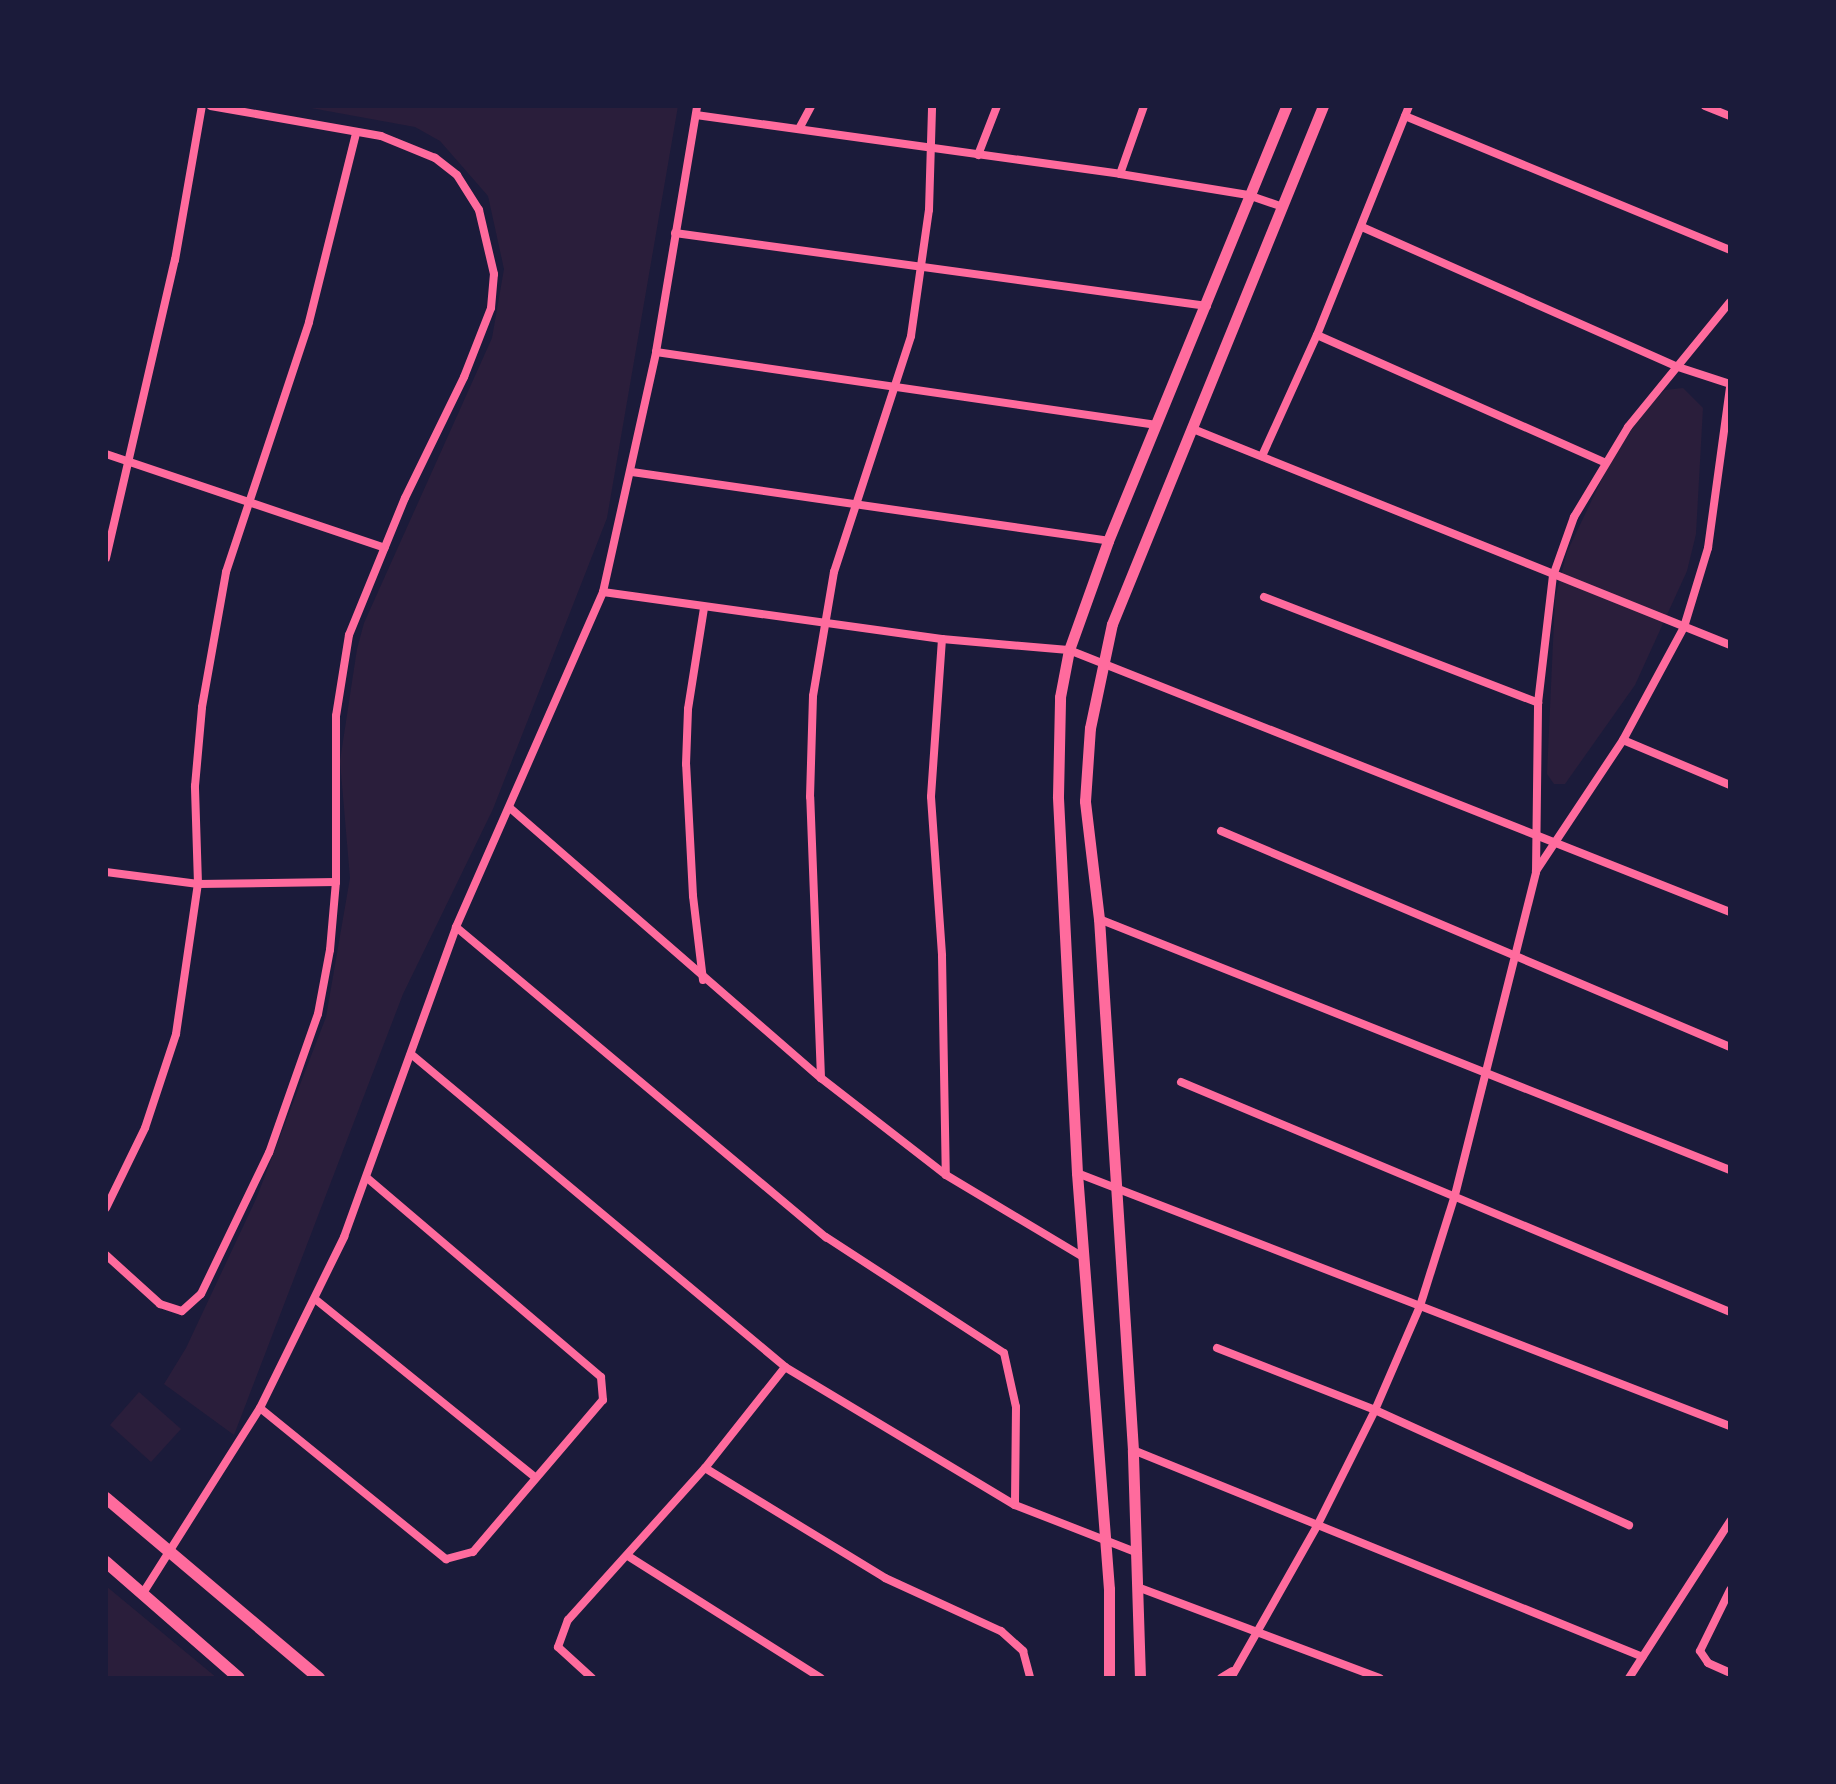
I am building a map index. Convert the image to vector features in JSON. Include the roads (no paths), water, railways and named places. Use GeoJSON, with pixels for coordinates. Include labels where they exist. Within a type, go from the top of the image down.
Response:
{"type":"FeatureCollection","features":[{"type":"Feature","properties":{"kind":"main road"},"geometry":{"type":"LineString","coordinates":[[106,1498],[319,1678]]}},
{"type":"Feature","properties":{"kind":"main road"},"geometry":{"type":"LineString","coordinates":[[106,1562],[239,1678]]}},
{"type":"Feature","properties":{"kind":"street"},"geometry":{"type":"LineString","coordinates":[[106,558],[131,464],[202,106]]}},
{"type":"Feature","properties":{"kind":"street"},"geometry":{"type":"LineString","coordinates":[[106,1255],[171,1311],[182,1311],[201,1294],[269,1153],[318,1014],[336,882],[334,760],[340,676],[349,635],[385,548],[464,377],[491,308],[494,274],[479,210],[457,175],[407,143],[211,106]]}},
{"type":"Feature","properties":{"kind":"street"},"geometry":{"type":"LineString","coordinates":[[800,127],[811,106]]}},
{"type":"Feature","properties":{"kind":"street"},"geometry":{"type":"LineString","coordinates":[[821,1078],[810,797],[813,696],[822,621],[896,388],[924,270],[934,148],[932,106]]}},
{"type":"Feature","properties":{"kind":"street"},"geometry":{"type":"LineString","coordinates":[[978,155],[997,106]]}},
{"type":"Feature","properties":{"kind":"street"},"geometry":{"type":"LineString","coordinates":[[1120,174],[1144,106]]}},
{"type":"Feature","properties":{"kind":"street"},"geometry":{"type":"LineString","coordinates":[[1109,1678],[1104,1542],[1077,1173],[1057,744],[1069,650],[1108,541],[1207,306],[1248,195],[1286,106]]}},
{"type":"Feature","properties":{"kind":"street"},"geometry":{"type":"LineString","coordinates":[[1140,1678],[1140,1588],[1133,1450],[1112,1185],[1099,919],[1085,801],[1101,660],[1280,206],[1323,106]]}},
{"type":"Feature","properties":{"kind":"street"},"geometry":{"type":"LineString","coordinates":[[1262,456],[1317,335],[1409,106]]}},
{"type":"Feature","properties":{"kind":"street"},"geometry":{"type":"LineString","coordinates":[[1705,106],[1730,116]]}},
{"type":"Feature","properties":{"kind":"street"},"geometry":{"type":"LineString","coordinates":[[143,1593],[260,1408],[315,1299],[367,1178],[456,927],[603,592],[632,472],[656,352],[696,110],[1248,195],[1280,206]]}},
{"type":"Feature","properties":{"kind":"street"},"geometry":{"type":"LineString","coordinates":[[1405,116],[1730,250]]}},
{"type":"Feature","properties":{"kind":"street"},"geometry":{"type":"LineString","coordinates":[[106,1208],[145,1128],[176,1034],[198,884],[195,800],[202,707],[226,572],[309,322],[356,134]]}},
{"type":"Feature","properties":{"kind":"street"},"geometry":{"type":"LineString","coordinates":[[1362,227],[1675,366],[1730,386],[1728,423],[1708,548],[1684,627],[1623,740],[1536,872]]}},
{"type":"Feature","properties":{"kind":"street"},"geometry":{"type":"LineString","coordinates":[[675,233],[924,270],[1207,306]]}},
{"type":"Feature","properties":{"kind":"street"},"geometry":{"type":"LineString","coordinates":[[1221,1678],[1231,1674],[1318,1524],[1375,1410],[1420,1306],[1455,1195],[1536,872],[1538,703],[1553,576],[1574,517],[1604,462],[1675,366],[1730,302]]}},
{"type":"Feature","properties":{"kind":"street"},"geometry":{"type":"LineString","coordinates":[[1317,335],[1604,462]]}},
{"type":"Feature","properties":{"kind":"street"},"geometry":{"type":"LineString","coordinates":[[656,352],[1157,425]]}},
{"type":"Feature","properties":{"kind":"street"},"geometry":{"type":"LineString","coordinates":[[1193,429],[1730,645]]}},
{"type":"Feature","properties":{"kind":"street"},"geometry":{"type":"LineString","coordinates":[[106,454],[248,499],[385,548]]}},
{"type":"Feature","properties":{"kind":"street"},"geometry":{"type":"LineString","coordinates":[[632,472],[1108,541]]}},
{"type":"Feature","properties":{"kind":"street"},"geometry":{"type":"LineString","coordinates":[[603,592],[942,639],[1069,650],[1101,660],[1730,912]]}},
{"type":"Feature","properties":{"kind":"street"},"geometry":{"type":"LineString","coordinates":[[1264,597],[1538,703]]}},
{"type":"Feature","properties":{"kind":"street"},"geometry":{"type":"LineString","coordinates":[[704,608],[688,709],[686,764],[693,896],[704,981]]}},
{"type":"Feature","properties":{"kind":"street"},"geometry":{"type":"LineString","coordinates":[[942,639],[931,797],[944,998],[946,1175]]}},
{"type":"Feature","properties":{"kind":"street"},"geometry":{"type":"LineString","coordinates":[[1623,740],[1730,785]]}},
{"type":"Feature","properties":{"kind":"street"},"geometry":{"type":"LineString","coordinates":[[510,808],[704,981],[821,1078],[946,1175],[1083,1257]]}},
{"type":"Feature","properties":{"kind":"street"},"geometry":{"type":"LineString","coordinates":[[1221,831],[1515,960],[1730,1047]]}},
{"type":"Feature","properties":{"kind":"street"},"geometry":{"type":"LineString","coordinates":[[106,872],[198,884],[336,882]]}},
{"type":"Feature","properties":{"kind":"street"},"geometry":{"type":"LineString","coordinates":[[1099,919],[1730,1170]]}},
{"type":"Feature","properties":{"kind":"street"},"geometry":{"type":"LineString","coordinates":[[456,927],[826,1237],[1004,1353],[1016,1407],[1015,1505]]}},
{"type":"Feature","properties":{"kind":"street"},"geometry":{"type":"LineString","coordinates":[[411,1054],[785,1367],[1015,1505],[1138,1553]]}},
{"type":"Feature","properties":{"kind":"street"},"geometry":{"type":"LineString","coordinates":[[1181,1082],[1730,1312]]}},
{"type":"Feature","properties":{"kind":"street"},"geometry":{"type":"LineString","coordinates":[[1077,1173],[1730,1426]]}},
{"type":"Feature","properties":{"kind":"street"},"geometry":{"type":"LineString","coordinates":[[260,1408],[446,1559],[473,1552],[535,1477],[599,1408],[605,1390],[601,1377],[367,1178]]}},
{"type":"Feature","properties":{"kind":"street"},"geometry":{"type":"LineString","coordinates":[[315,1299],[535,1477]]}},
{"type":"Feature","properties":{"kind":"street"},"geometry":{"type":"LineString","coordinates":[[1217,1348],[1375,1410],[1629,1525]]}},
{"type":"Feature","properties":{"kind":"street"},"geometry":{"type":"LineString","coordinates":[[592,1678],[562,1655],[558,1647],[568,1620],[705,1468],[785,1367]]}},
{"type":"Feature","properties":{"kind":"street"},"geometry":{"type":"LineString","coordinates":[[1133,1450],[1643,1657]]}},
{"type":"Feature","properties":{"kind":"street"},"geometry":{"type":"LineString","coordinates":[[705,1468],[885,1578],[1001,1631],[1023,1651],[1030,1678]]}},
{"type":"Feature","properties":{"kind":"street"},"geometry":{"type":"LineString","coordinates":[[1629,1678],[1730,1521]]}},
{"type":"Feature","properties":{"kind":"street"},"geometry":{"type":"LineString","coordinates":[[628,1556],[821,1678]]}},
{"type":"Feature","properties":{"kind":"street"},"geometry":{"type":"LineString","coordinates":[[1140,1588],[1380,1678]]}},
{"type":"Feature","properties":{"kind":"street"},"geometry":{"type":"LineString","coordinates":[[1730,1590],[1701,1656],[1730,1673]]}}]}
